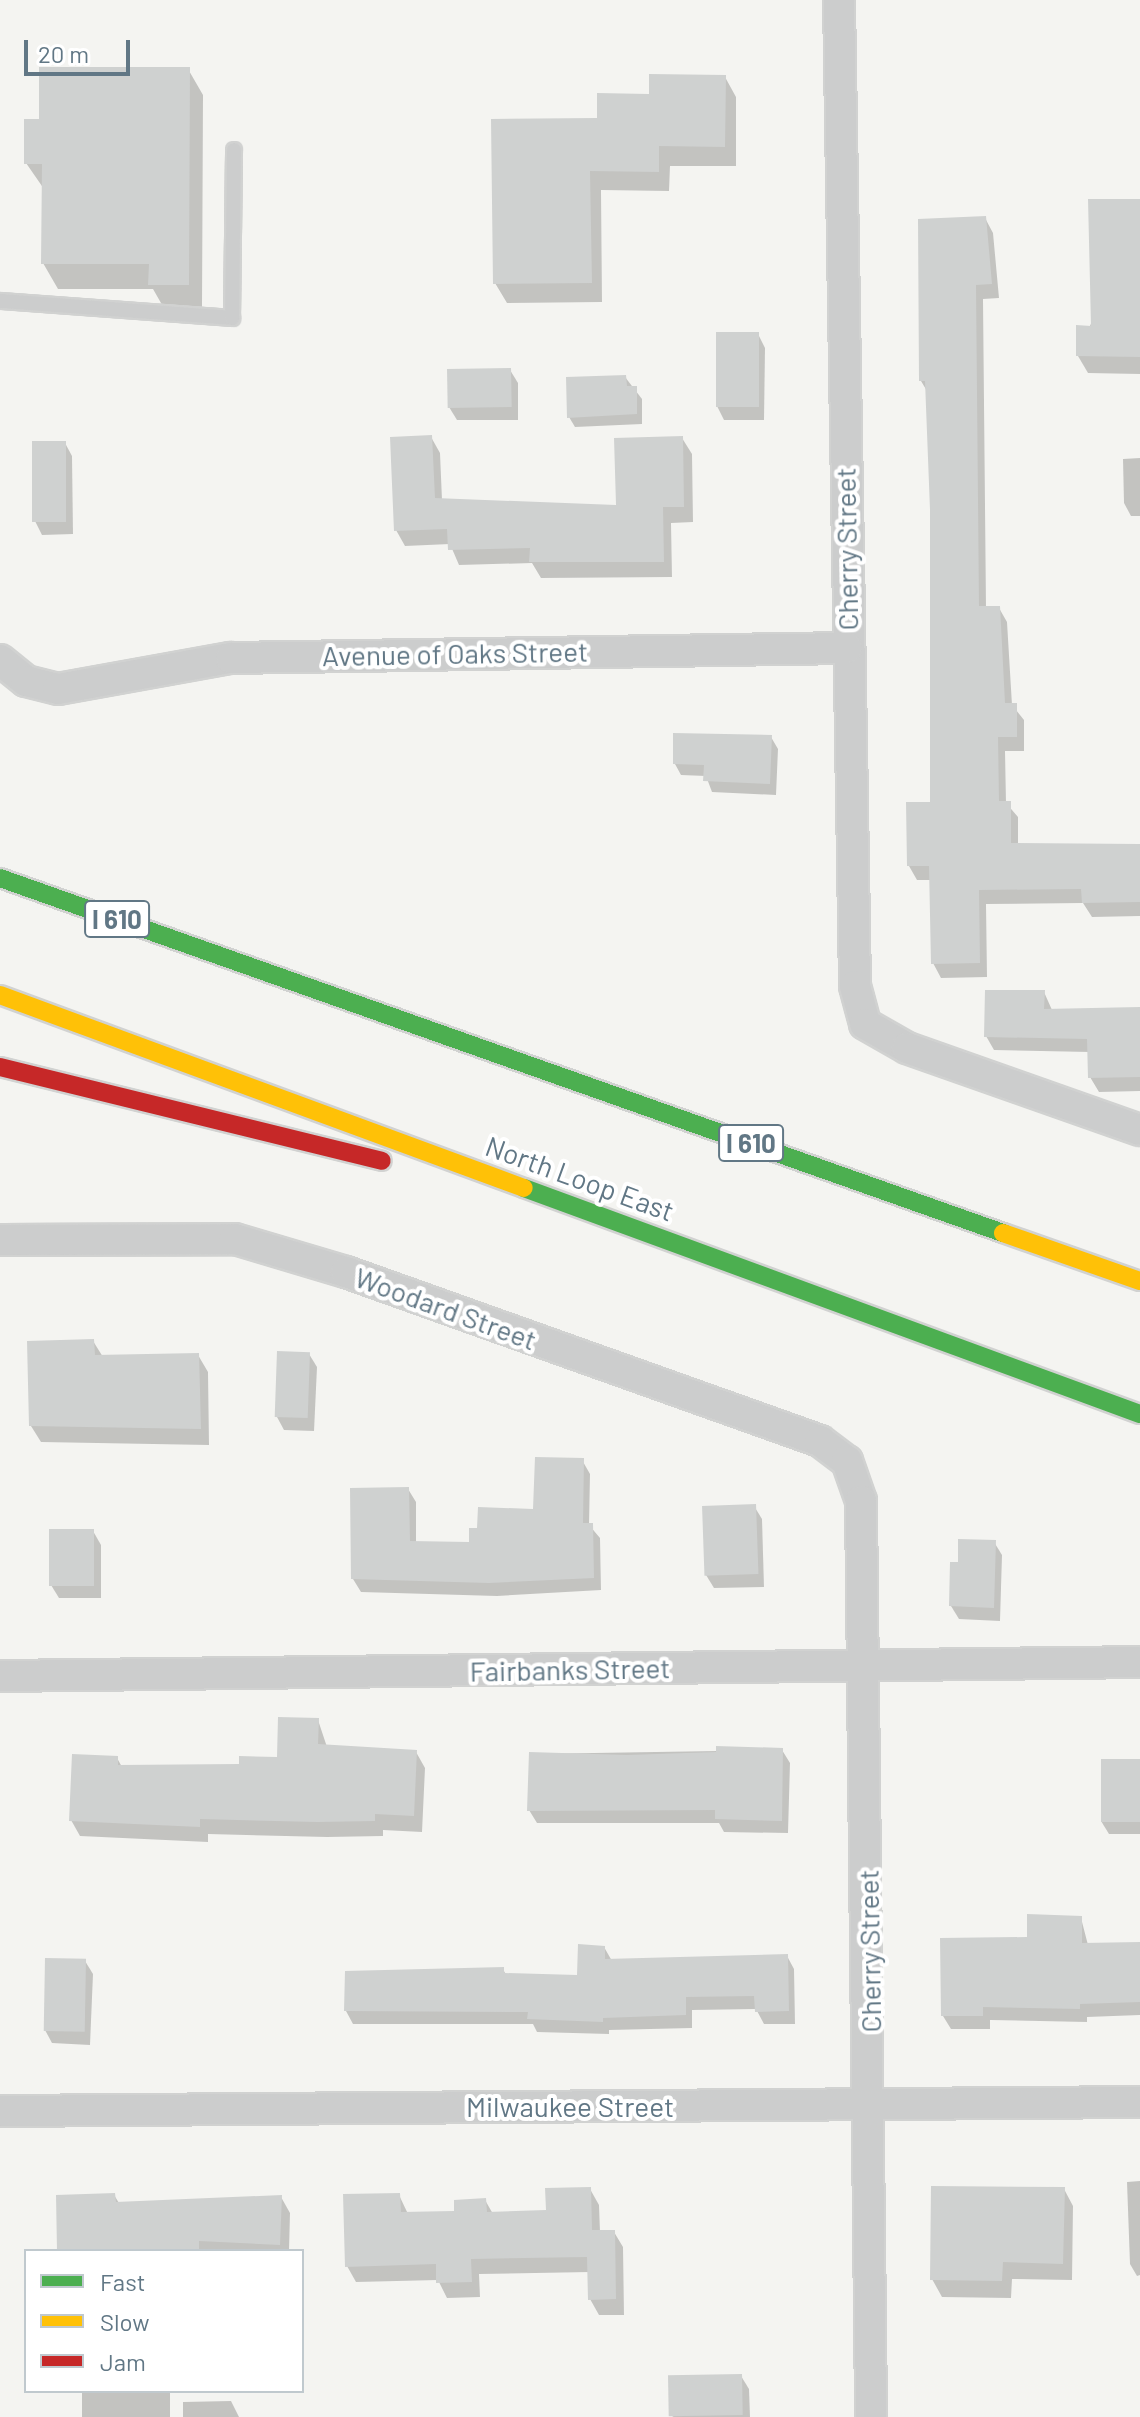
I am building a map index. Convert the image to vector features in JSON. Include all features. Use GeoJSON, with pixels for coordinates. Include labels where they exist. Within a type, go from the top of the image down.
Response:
{"type":"FeatureCollection","features":[{"type":"Feature","properties":{"kind":"highway"},"geometry":{"type":"LineString","coordinates":[[41,870],[234,960]]}},
{"type":"Feature","properties":{"kind":"highway","name":"I 610"},"geometry":{"type":"LineString","coordinates":[[0,878],[1140,1281]]}},
{"type":"Feature","properties":{"kind":"highway","name":"North Loop East"},"geometry":{"type":"LineString","coordinates":[[0,995],[1140,1414]]}},
{"type":"Feature","properties":{"kind":"highway"},"geometry":{"type":"LineString","coordinates":[[0,1067],[600,1214]]}},
{"type":"Feature","properties":{"kind":"street","name":"Cherry Street"},"geometry":{"type":"LineString","coordinates":[[839,0],[847,648],[855,986],[865,1024],[930,1056],[1140,1130]]}},
{"type":"Feature","properties":{"kind":"street","name":"Avenue of Oaks Street"},"geometry":{"type":"LineString","coordinates":[[0,660],[26,681],[66,689],[231,658],[847,648]]}},
{"type":"Feature","properties":{"kind":"street","name":"Woodard Street"},"geometry":{"type":"LineString","coordinates":[[0,1240],[194,1237],[235,1239],[281,1251],[820,1441],[847,1461],[855,1485]]}},
{"type":"Feature","properties":{"kind":"street","name":"Cherry Street"},"geometry":{"type":"LineString","coordinates":[[855,1485],[861,1501],[864,1664],[871,2105],[871,2417]]}},
{"type":"Feature","properties":{"kind":"street","name":"Fairbanks Street"},"geometry":{"type":"LineString","coordinates":[[0,1676],[1140,1662]]}},
{"type":"Feature","properties":{"kind":"street","name":"Milwaukee Street"},"geometry":{"type":"LineString","coordinates":[[0,2111],[1140,2102]]}},
{"type":"Feature","properties":{"kind":"lane"},"geometry":{"type":"LineString","coordinates":[[0,301],[232,318],[234,150]]}},
{"type":"Feature","properties":{"kind":"building"},"geometry":{"type":"Polygon","coordinates":[[[39,67],[190,67],[189,285],[148,285],[149,264],[41,264],[42,164],[24,164],[24,119],[39,119],[39,67]]]}},
{"type":"Feature","properties":{"kind":"building"},"geometry":{"type":"Polygon","coordinates":[[[649,74],[726,75],[725,147],[659,146],[659,172],[590,171],[592,283],[493,284],[491,119],[597,118],[597,93],[649,94],[649,74]]]}},
{"type":"Feature","properties":{"kind":"building"},"geometry":{"type":"Polygon","coordinates":[[[1088,199],[1140,199],[1140,357],[1076,356],[1076,325],[1091,326],[1088,199]]]}},
{"type":"Feature","properties":{"kind":"building"},"geometry":{"type":"Polygon","coordinates":[[[986,216],[992,284],[976,285],[979,606],[1000,606],[1005,703],[1017,703],[1017,737],[998,737],[999,801],[1011,801],[1011,843],[1140,844],[1140,902],[1082,903],[1081,889],[979,890],[980,963],[931,964],[929,866],[907,866],[906,802],[930,802],[930,510],[925,381],[919,381],[918,219],[986,216]]]}},
{"type":"Feature","properties":{"kind":"building"},"geometry":{"type":"Polygon","coordinates":[[[716,332],[759,332],[759,407],[716,407],[716,332]]]}},
{"type":"Feature","properties":{"kind":"building"},"geometry":{"type":"Polygon","coordinates":[[[511,368],[512,407],[448,408],[447,369],[511,368]]]}},
{"type":"Feature","properties":{"kind":"building"},"geometry":{"type":"Polygon","coordinates":[[[626,375],[627,386],[637,386],[637,414],[567,418],[566,377],[626,375]]]}},
{"type":"Feature","properties":{"kind":"building"},"geometry":{"type":"Polygon","coordinates":[[[432,435],[435,498],[616,505],[614,438],[683,436],[684,507],[663,507],[664,562],[529,562],[530,548],[448,550],[447,529],[394,531],[390,437],[432,435]]]}},
{"type":"Feature","properties":{"kind":"building"},"geometry":{"type":"Polygon","coordinates":[[[32,441],[66,441],[66,522],[32,522],[32,441]]]}},
{"type":"Feature","properties":{"kind":"building"},"geometry":{"type":"Polygon","coordinates":[[[673,733],[772,735],[770,784],[703,781],[704,765],[673,764],[673,733]]]}},
{"type":"Feature","properties":{"kind":"building"},"geometry":{"type":"Polygon","coordinates":[[[985,990],[1045,990],[1044,1009],[1140,1007],[1140,1077],[1088,1078],[1087,1039],[984,1037],[985,990]]]}},
{"type":"Feature","properties":{"kind":"building"},"geometry":{"type":"Polygon","coordinates":[[[94,1339],[95,1355],[199,1353],[201,1429],[29,1426],[27,1341],[94,1339]]]}},
{"type":"Feature","properties":{"kind":"building"},"geometry":{"type":"Polygon","coordinates":[[[277,1351],[310,1352],[308,1418],[275,1417],[277,1351]]]}},
{"type":"Feature","properties":{"kind":"building"},"geometry":{"type":"Polygon","coordinates":[[[535,1457],[584,1458],[583,1523],[593,1523],[594,1578],[489,1583],[351,1579],[350,1488],[409,1487],[410,1541],[469,1542],[469,1528],[477,1528],[478,1507],[533,1509],[535,1457]]]}},
{"type":"Feature","properties":{"kind":"building"},"geometry":{"type":"Polygon","coordinates":[[[756,1504],[758,1574],[704,1576],[702,1506],[756,1504]]]}},
{"type":"Feature","properties":{"kind":"building"},"geometry":{"type":"Polygon","coordinates":[[[49,1529],[94,1529],[94,1586],[49,1586],[49,1529]]]}},
{"type":"Feature","properties":{"kind":"building"},"geometry":{"type":"Polygon","coordinates":[[[958,1539],[996,1540],[994,1608],[949,1606],[950,1562],[958,1562],[958,1539]]]}},
{"type":"Feature","properties":{"kind":"building"},"geometry":{"type":"Polygon","coordinates":[[[278,1717],[319,1718],[318,1744],[417,1750],[414,1816],[375,1814],[375,1821],[317,1822],[200,1819],[200,1827],[69,1821],[72,1754],[118,1756],[118,1765],[239,1764],[239,1756],[277,1757],[278,1717]]]}},
{"type":"Feature","properties":{"kind":"building"},"geometry":{"type":"Polygon","coordinates":[[[716,1746],[783,1748],[782,1821],[715,1819],[715,1810],[527,1811],[529,1752],[627,1755],[716,1752],[716,1746]]]}},
{"type":"Feature","properties":{"kind":"building"},"geometry":{"type":"Polygon","coordinates":[[[1101,1759],[1140,1759],[1140,1822],[1101,1822],[1101,1759]]]}},
{"type":"Feature","properties":{"kind":"building"},"geometry":{"type":"Polygon","coordinates":[[[1027,1914],[1082,1916],[1082,1943],[1140,1942],[1140,2002],[1080,2004],[1080,2009],[983,2007],[983,2016],[941,2016],[940,1938],[1027,1937],[1027,1914]]]}},
{"type":"Feature","properties":{"kind":"building"},"geometry":{"type":"Polygon","coordinates":[[[578,1944],[605,1946],[605,1959],[788,1954],[789,2011],[755,2012],[754,1996],[686,1997],[686,2015],[603,2018],[603,2022],[527,2019],[528,2012],[344,2011],[345,1971],[504,1967],[504,1973],[577,1975],[578,1944]]]}},
{"type":"Feature","properties":{"kind":"building"},"geometry":{"type":"Polygon","coordinates":[[[45,1958],[86,1959],[85,2032],[44,2031],[45,1958]]]}},
{"type":"Feature","properties":{"kind":"building"},"geometry":{"type":"Polygon","coordinates":[[[931,2186],[1065,2187],[1063,2264],[1003,2262],[1002,2281],[930,2280],[931,2186]]]}},
{"type":"Feature","properties":{"kind":"building"},"geometry":{"type":"Polygon","coordinates":[[[591,2187],[592,2230],[615,2230],[616,2299],[588,2300],[587,2257],[471,2259],[472,2282],[436,2283],[436,2264],[345,2267],[343,2194],[400,2193],[401,2212],[454,2211],[454,2200],[486,2198],[487,2212],[546,2210],[545,2188],[591,2187]]]}},
{"type":"Feature","properties":{"kind":"building"},"geometry":{"type":"Polygon","coordinates":[[[115,2193],[116,2202],[282,2195],[280,2245],[199,2241],[199,2249],[57,2249],[56,2195],[115,2193]]]}},
{"type":"Feature","properties":{"kind":"building"},"geometry":{"type":"Polygon","coordinates":[[[742,2374],[743,2415],[669,2416],[668,2375],[742,2374]]]}},
{"type":"Feature","properties":{"kind":"traffic: fast"},"geometry":{"type":"LineString","coordinates":[[0,878],[1003,1233]]}},
{"type":"Feature","properties":{"kind":"traffic: fast"},"geometry":{"type":"LineString","coordinates":[[524,1188],[1140,1414]]}},
{"type":"Feature","properties":{"kind":"traffic: slow"},"geometry":{"type":"LineString","coordinates":[[0,995],[524,1188]]}},
{"type":"Feature","properties":{"kind":"traffic: slow"},"geometry":{"type":"LineString","coordinates":[[1003,1233],[1140,1281]]}},
{"type":"Feature","properties":{"kind":"traffic: jam"},"geometry":{"type":"LineString","coordinates":[[0,1067],[382,1161]]}}]}
